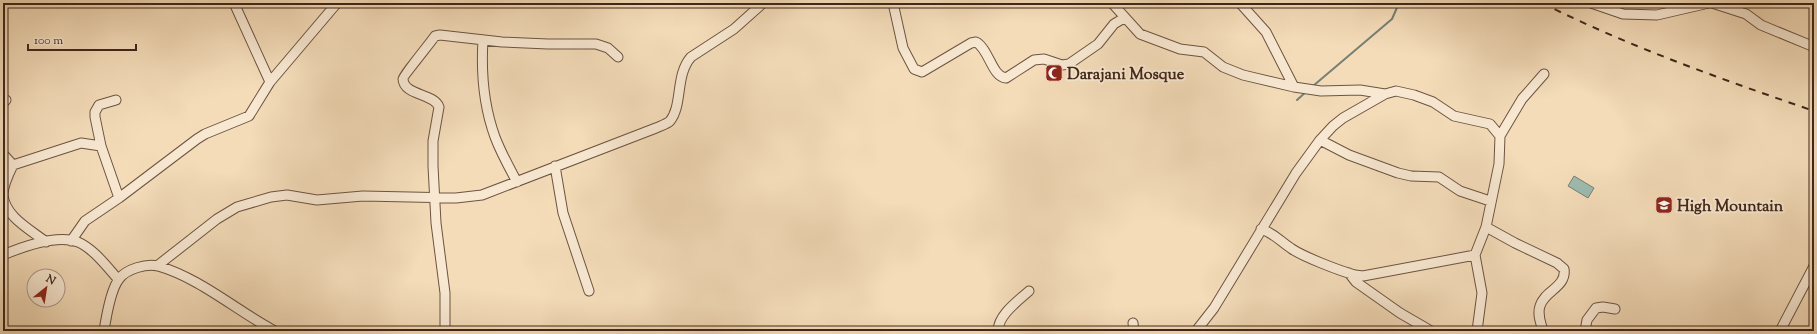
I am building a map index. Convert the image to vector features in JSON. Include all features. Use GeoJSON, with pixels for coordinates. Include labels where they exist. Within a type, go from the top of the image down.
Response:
{"type":"FeatureCollection","features":[{"type":"Feature","properties":{"kind":"street"},"geometry":{"type":"LineString","coordinates":[[234,3],[270,82]]}},
{"type":"Feature","properties":{"kind":"street"},"geometry":{"type":"LineString","coordinates":[[71,241],[85,221],[119,198],[201,136],[249,116],[270,82],[337,3]]}},
{"type":"Feature","properties":{"kind":"street"},"geometry":{"type":"LineString","coordinates":[[104,331],[112,296],[118,279],[132,270],[157,266],[217,219],[237,208],[271,197],[287,195],[317,200],[363,196],[456,198],[482,195],[656,128],[669,121],[674,114],[682,74],[687,62],[692,57],[734,29],[763,3]]}},
{"type":"Feature","properties":{"kind":"street"},"geometry":{"type":"LineString","coordinates":[[893,3],[903,48],[914,69],[922,72],[971,43],[976,42],[984,49],[998,74],[1006,78],[1034,60],[1044,59],[1062,65],[1069,64],[1098,44],[1114,24],[1124,18]]}},
{"type":"Feature","properties":{"kind":"street"},"geometry":{"type":"LineString","coordinates":[[1112,3],[1124,18],[1140,34],[1147,38],[1158,40],[1180,49],[1204,52],[1223,67],[1243,75],[1294,87],[1321,91],[1360,90],[1385,94]]}},
{"type":"Feature","properties":{"kind":"street"},"geometry":{"type":"LineString","coordinates":[[1240,3],[1266,32],[1294,87]]}},
{"type":"Feature","properties":{"kind":"street"},"geometry":{"type":"LineString","coordinates":[[1591,3],[1623,14],[1657,15],[1711,3],[1746,14],[1761,25],[1814,46]]}},
{"type":"Feature","properties":{"kind":"street"},"geometry":{"type":"LineString","coordinates":[[445,331],[445,293],[439,251],[433,166],[433,141],[438,104],[407,86],[403,80],[404,76],[437,35],[483,40],[548,44],[596,44],[608,48],[618,57]]}},
{"type":"Feature","properties":{"kind":"street"},"geometry":{"type":"LineString","coordinates":[[483,40],[482,72],[492,127],[504,157],[517,182]]}},
{"type":"Feature","properties":{"kind":"street"},"geometry":{"type":"LineString","coordinates":[[1477,331],[1482,288],[1475,255],[1486,227],[1490,201],[1499,164],[1500,136],[1522,99],[1544,74]]}},
{"type":"Feature","properties":{"kind":"street"},"geometry":{"type":"LineString","coordinates":[[1196,331],[1214,308],[1296,173],[1320,140],[1343,118],[1385,94],[1396,91],[1424,98],[1433,102],[1454,116],[1490,124],[1500,136]]}},
{"type":"Feature","properties":{"kind":"street"},"geometry":{"type":"LineString","coordinates":[[116,100],[99,105],[95,112],[101,146],[119,198]]}},
{"type":"Feature","properties":{"kind":"street"},"geometry":{"type":"LineString","coordinates":[[1320,140],[1349,155],[1398,173],[1411,176],[1439,177],[1460,190],[1490,201]]}},
{"type":"Feature","properties":{"kind":"street"},"geometry":{"type":"LineString","coordinates":[[13,165],[81,144],[101,146]]}},
{"type":"Feature","properties":{"kind":"street"},"geometry":{"type":"LineString","coordinates":[[3,154],[13,165]]}},
{"type":"Feature","properties":{"kind":"street"},"geometry":{"type":"LineString","coordinates":[[13,165],[4,190],[3,196],[6,206],[18,221],[46,242]]}},
{"type":"Feature","properties":{"kind":"street"},"geometry":{"type":"LineString","coordinates":[[555,166],[563,213],[589,291]]}},
{"type":"Feature","properties":{"kind":"street"},"geometry":{"type":"LineString","coordinates":[[1486,227],[1515,244],[1557,263],[1564,269],[1562,282],[1542,301],[1539,307],[1539,317],[1543,331]]}},
{"type":"Feature","properties":{"kind":"street"},"geometry":{"type":"LineString","coordinates":[[1261,229],[1274,234],[1301,254],[1349,274],[1363,276],[1475,255]]}},
{"type":"Feature","properties":{"kind":"street"},"geometry":{"type":"LineString","coordinates":[[3,255],[24,246],[46,242],[71,241],[84,246],[118,279]]}},
{"type":"Feature","properties":{"kind":"street"},"geometry":{"type":"LineString","coordinates":[[157,266],[180,275],[223,298],[275,331]]}},
{"type":"Feature","properties":{"kind":"street"},"geometry":{"type":"LineString","coordinates":[[1780,331],[1814,266]]}},
{"type":"Feature","properties":{"kind":"street"},"geometry":{"type":"LineString","coordinates":[[1349,274],[1356,282],[1400,313],[1431,331]]}},
{"type":"Feature","properties":{"kind":"street"},"geometry":{"type":"LineString","coordinates":[[998,331],[998,327],[1004,316],[1029,291]]}},
{"type":"Feature","properties":{"kind":"street"},"geometry":{"type":"LineString","coordinates":[[1585,331],[1587,320],[1598,307],[1615,310]]}},
{"type":"Feature","properties":{"kind":"street"},"geometry":{"type":"LineString","coordinates":[[1473,331],[1478,320]]}},
{"type":"Feature","properties":{"kind":"shaded area"},"geometry":{"type":"Polygon","coordinates":[[[1574,176],[1594,188],[1588,198],[1568,186],[1574,176]]]}},
{"type":"Feature","properties":{"kind":"waterway"},"geometry":{"type":"LineString","coordinates":[[1313,86],[1392,19],[1399,3]]}},
{"type":"Feature","properties":{"kind":"waterway"},"geometry":{"type":"LineString","coordinates":[[1297,100],[1307,91]]}},
{"type":"Feature","properties":{"kind":"railway"},"geometry":{"type":"LineString","coordinates":[[1542,3],[1609,34],[1676,62],[1814,111]]}},
{"type":"Feature","properties":{"kind":"railway"},"geometry":{"type":"LineString","coordinates":[[1800,3],[1814,14]]}},
{"type":"Feature","properties":{"kind":"place","name":"Darajani Mosque"},"geometry":{"type":"Point","coordinates":[1054,73]}},
{"type":"Feature","properties":{"kind":"place","name":"High Mountain"},"geometry":{"type":"Point","coordinates":[1664,205]}}]}
